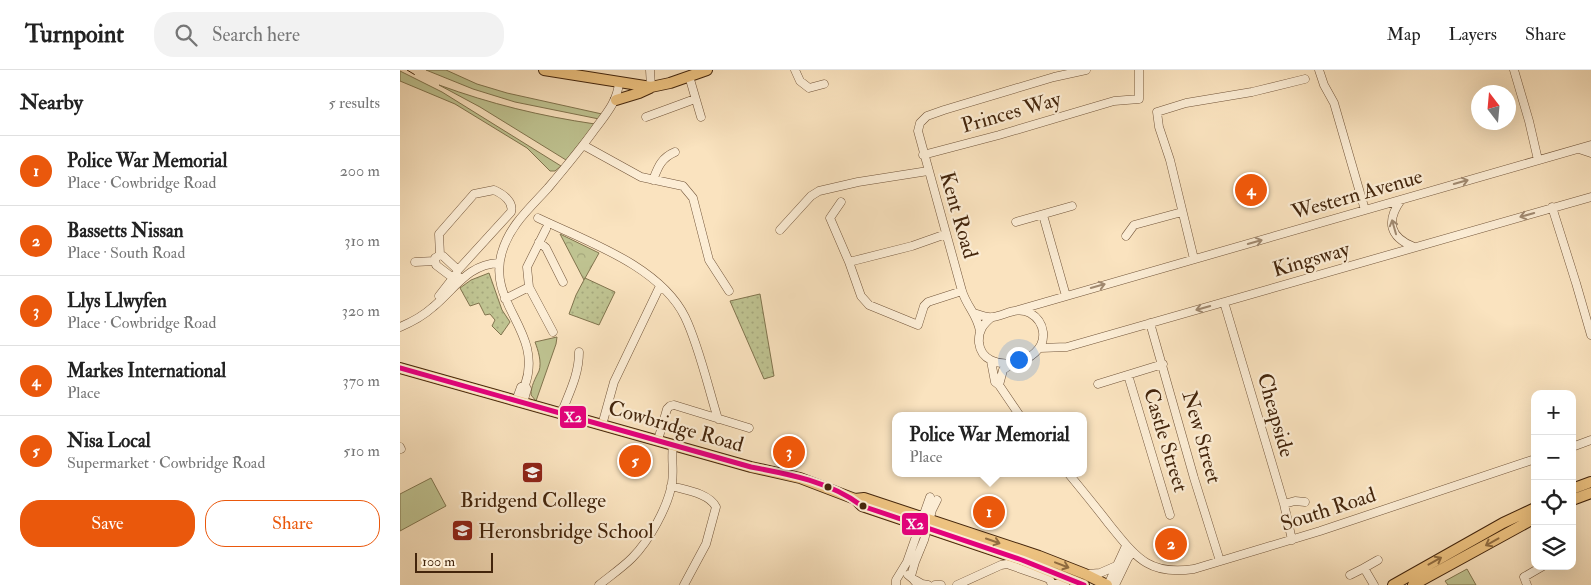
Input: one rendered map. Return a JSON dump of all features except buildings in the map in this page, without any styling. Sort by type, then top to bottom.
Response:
[{"type":"main road","points":[[548,70],[651,87],[660,86],[708,70]]},
{"type":"main road","points":[[616,100],[651,87]]},
{"type":"main road","name":"Cowbridge Road","points":[[400,368],[751,467],[800,478],[855,499],[862,506],[925,523],[1084,585]]},
{"type":"main road","points":[[1576,488],[1591,482]]},
{"type":"main road","points":[[1576,499],[1591,493]]},
{"type":"main road","points":[[1393,585],[1503,523],[1531,510]]},
{"type":"main road","points":[[1413,585],[1531,520]]},
{"type":"main road","name":"Cowbridge Road","points":[[925,523],[942,523],[1039,556],[1107,585]]},
{"type":"street","points":[[650,70],[651,87]]},
{"type":"street","points":[[794,70],[800,81],[809,88],[824,84]]},
{"type":"street","name":"Kent Road","points":[[980,331],[974,313],[968,307],[962,291],[923,155],[918,131],[920,123],[927,116],[944,110],[1054,77],[1086,70]]},
{"type":"street","name":"Princes Way","points":[[923,155],[1114,101],[1139,99],[1139,70]]},
{"type":"street","points":[[1319,70],[1324,85],[1334,103],[1365,210]]},
{"type":"street","points":[[1514,70],[1538,160]]},
{"type":"street","points":[[690,76],[701,117]]},
{"type":"street","points":[[1157,112],[1186,103],[1252,92],[1305,79]]},
{"type":"street","points":[[520,402],[521,387],[525,385],[528,376],[529,351],[522,331],[504,299],[499,263],[501,253],[511,229],[572,160],[606,115],[616,100],[619,83]]},
{"type":"street","points":[[646,117],[695,99]]},
{"type":"street","points":[[1153,103],[1170,160],[1194,259]]},
{"type":"street","points":[[583,145],[641,177],[683,186],[693,198],[709,260],[729,291]]},
{"type":"street","name":"Western Avenue","points":[[1018,310],[1591,145]]},
{"type":"street","points":[[1579,149],[1591,153]]},
{"type":"street","points":[[653,180],[661,161],[675,152]]},
{"type":"street","points":[[780,230],[811,196],[819,191],[858,182],[928,171]]},
{"type":"street","points":[[400,328],[422,316],[435,306],[457,275],[511,212],[511,204],[494,190],[474,194],[441,232],[436,265],[457,275],[481,266],[499,263]]},
{"type":"street","name":"Kingsway","points":[[1040,348],[1067,347],[1590,196]]},
{"type":"street","points":[[1401,200],[1392,215],[1392,229],[1398,238],[1414,247]]},
{"type":"street","points":[[841,202],[830,218],[861,296],[869,305],[918,325],[924,306],[928,302],[962,291]]},
{"type":"street","points":[[1016,222],[1072,206]]},
{"type":"street","points":[[1552,208],[1591,335]]},
{"type":"street","points":[[1126,236],[1134,225],[1182,212]]},
{"type":"street","points":[[1043,215],[1066,296]]},
{"type":"street","points":[[538,218],[619,257],[644,272],[675,301],[685,317],[693,337],[718,419]]},
{"type":"street","points":[[546,229],[527,267],[529,287],[551,328],[557,321]]},
{"type":"street","points":[[849,262],[912,246],[946,234]]},
{"type":"street","points":[[539,242],[546,248],[554,273],[563,282]]},
{"type":"street","points":[[415,262],[437,258]]},
{"type":"street","points":[[602,425],[614,382],[660,286]]},
{"type":"street","points":[[504,299],[529,287]]},
{"type":"street","name":"Cheapside","points":[[1224,302],[1284,504],[1292,540]]},
{"type":"street","points":[[974,313],[992,317],[1024,310],[1034,316],[1042,326],[1043,336],[1040,348],[1032,356],[1004,364],[991,361]]},
{"type":"street","points":[[992,317],[980,331],[980,349],[991,361],[995,382],[1017,412]]},
{"type":"street","name":"New Street","points":[[1150,323],[1194,478],[1220,561]]},
{"type":"street","points":[[561,414],[575,382],[579,365],[579,352]]},
{"type":"street","points":[[999,385],[1003,370],[1012,362]]},
{"type":"street","points":[[1098,384],[1163,364]]},
{"type":"street","name":"Castle Street","points":[[1128,374],[1170,515]]},
{"type":"street","points":[[658,440],[667,409],[670,406],[749,428]]},
{"type":"street","points":[[1576,446],[1591,440]]},
{"type":"street","points":[[599,585],[633,557],[663,512],[673,478],[671,457],[673,445]]},
{"type":"street","name":"South Road","points":[[1071,477],[1132,553],[1154,567],[1179,571],[1292,540],[1531,460]]},
{"type":"street","points":[[671,486],[706,497],[715,504],[716,508],[706,544],[684,585]]},
{"type":"street","points":[[896,585],[896,580],[907,562],[932,510],[934,501],[938,518],[942,523]]},
{"type":"street","points":[[1284,504],[1295,501],[1305,502]]},
{"type":"street","points":[[914,580],[925,523]]},
{"type":"street","points":[[1107,585],[1126,546]]},
{"type":"street","points":[[1115,585],[1132,553]]},
{"type":"street","points":[[1350,575],[1378,560]]},
{"type":"street","points":[[958,585],[1007,564],[1047,578],[1050,580],[1051,585],[1059,583],[1065,585]]},
{"type":"street","points":[[1085,574],[1100,573],[1117,565]]},
{"type":"street","points":[[1364,568],[1374,585]]},
{"type":"street","points":[[1527,585],[1524,577],[1536,570]]},
{"type":"street","points":[[899,576],[904,575],[928,585]]},
{"type":"street","points":[[935,585],[941,585]]},
{"type":"green space","points":[[426,70],[446,70],[477,84],[507,93],[602,114],[599,119],[515,102],[473,89]]},
{"type":"green space","points":[[400,71],[442,92],[561,166],[555,171],[550,171],[527,148],[455,104],[400,81]]},
{"type":"green space","points":[[439,85],[516,109],[595,124],[566,160],[480,107]]},
{"type":"green space","points":[[560,234],[599,253],[584,280]]},
{"type":"green space","points":[[489,273],[502,310],[510,322],[501,335],[492,326],[495,320],[490,314],[485,315],[479,303],[470,306],[460,288],[471,280]]},
{"type":"green space","points":[[585,278],[615,292],[599,325],[569,314]]},
{"type":"green space","points":[[760,294],[774,376],[764,379],[730,301]]},
{"type":"green space","points":[[557,337],[536,401],[531,395],[532,386],[540,367],[535,342]]},
{"type":"green space","points":[[431,478],[446,506],[400,531],[400,494]]},
{"type":"green space","points":[[1467,569],[1476,585],[1448,585],[1445,581]]},
{"type":"railway","points":[[407,70],[417,76]]},
{"type":"transit line","name":"X2","points":[[400,368],[751,467],[809,480],[837,491],[862,506],[1022,560],[1084,585]]},
{"type":"place","name":"Markes International","points":[[1251,190]]},
{"type":"place","name":"Llys Llwyfen","points":[[789,452]]},
{"type":"place","name":"Nisa Local","points":[[635,461]]},
{"type":"place","name":"Bridgend College","points":[[533,473]]},
{"type":"place","name":"Police War Memorial","points":[[989,512]]},
{"type":"place","name":"Heronsbridge School","points":[[462,531]]},
{"type":"place","name":"Bassetts Nissan","points":[[1171,544]]}]
